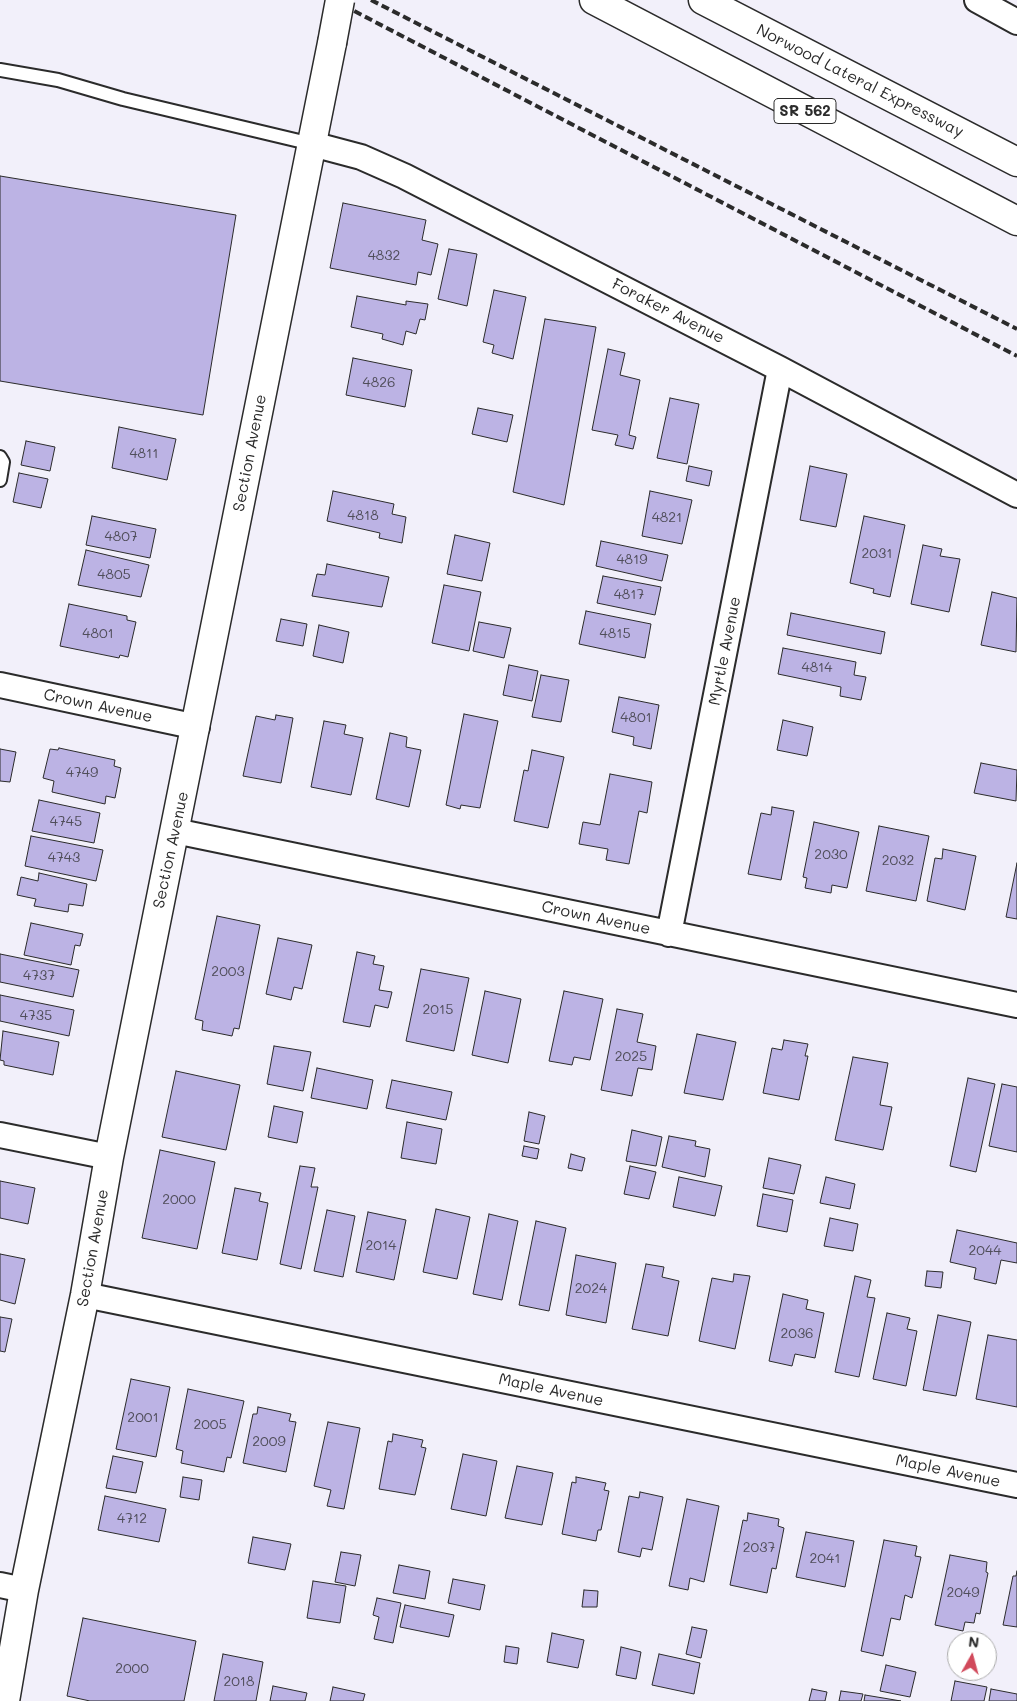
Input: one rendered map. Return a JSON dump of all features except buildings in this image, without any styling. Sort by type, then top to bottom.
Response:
[{"type":"main road","name":"Section Avenue","points":[[5,1701],[12,1588],[85,1294],[109,1157],[197,727],[340,0]]},
{"type":"main road","name":"SR 562","points":[[594,0],[1017,221]]},
{"type":"main road","name":"Norwood Lateral Expressway","points":[[703,0],[1017,162]]},
{"type":"street","points":[[977,0],[1017,22]]},
{"type":"street","name":"Foraker Avenue","points":[[312,144],[361,157],[404,176],[780,369],[1017,495]]},
{"type":"street","name":"Myrtle Avenue","points":[[669,934],[780,369]]},
{"type":"street","name":"Crown Avenue","points":[[0,685],[197,727]]},
{"type":"street","name":"Crown Avenue","points":[[175,831],[1017,1005]]},
{"type":"street","points":[[0,1134],[109,1157]]},
{"type":"street","name":"Maple Avenue","points":[[85,1294],[1017,1485]]},
{"type":"lane","points":[[0,70],[58,80],[123,98],[312,144]]},
{"type":"lane","points":[[0,457],[3,462],[0,480]]},
{"type":"railway","points":[[333,0],[1017,356]]},
{"type":"railway","points":[[371,0],[1017,329]]}]
